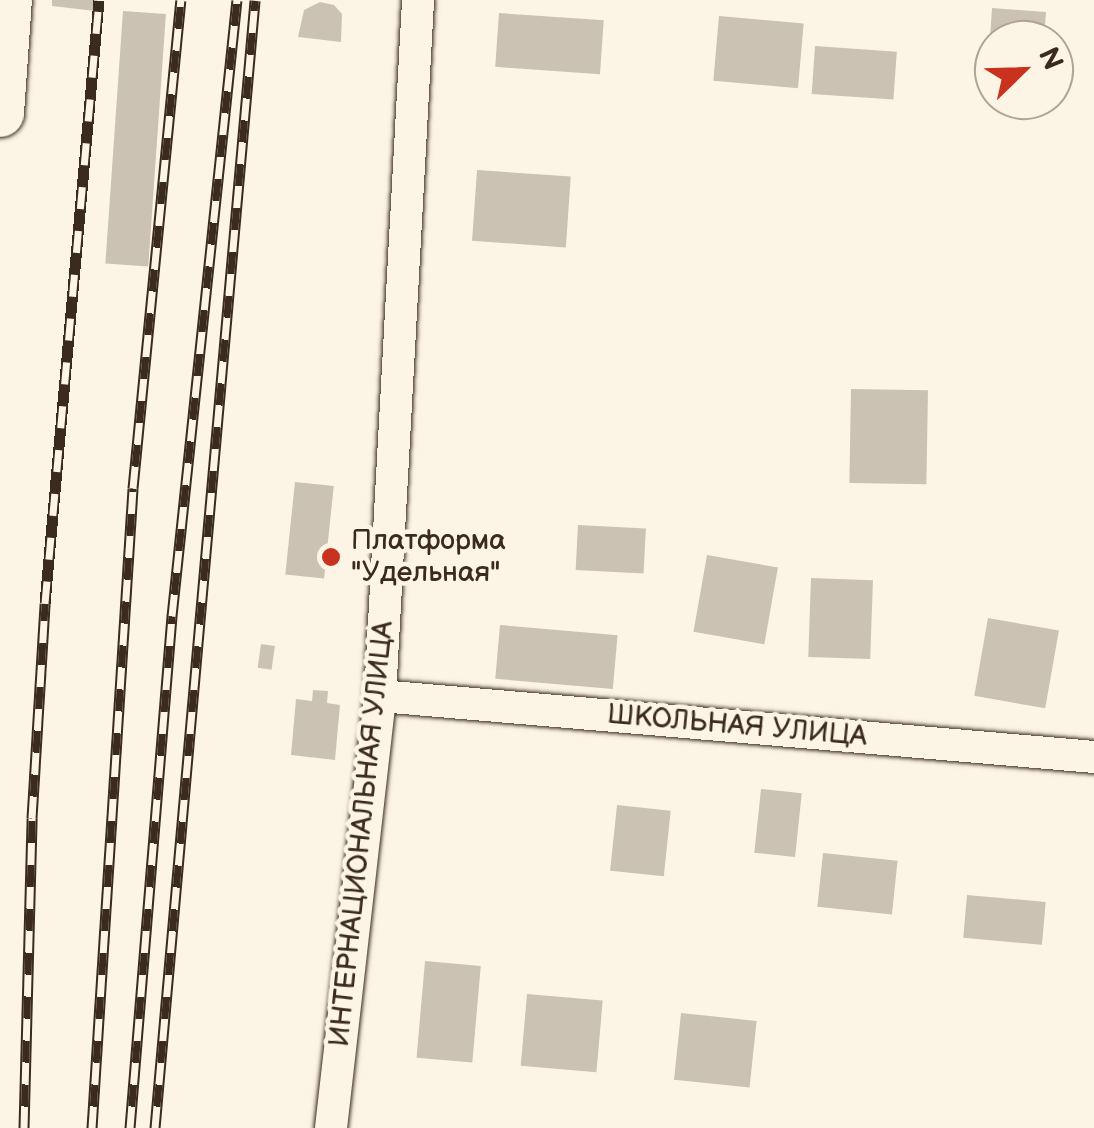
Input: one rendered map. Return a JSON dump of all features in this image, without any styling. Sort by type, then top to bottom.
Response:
[{"type":"main road","points":[[0,113],[8,0]]},
{"type":"street","name":"ИНТЕРНАЦИОНАЛЬНАЯ УЛИЦА","points":[[331,1128],[380,696],[418,0]]},
{"type":"street","name":"ШКОЛЬНАЯ УЛИЦА","points":[[380,696],[1094,757]]},
{"type":"building","points":[[52,0],[97,0],[95,11],[52,6]]},
{"type":"building","points":[[320,2],[334,5],[342,14],[341,42],[298,37],[304,10]]},
{"type":"building","points":[[992,8],[1046,12],[1045,20],[991,20]]},
{"type":"building","points":[[123,11],[166,14],[148,266],[105,263]]},
{"type":"building","points":[[499,13],[604,20],[600,74],[495,67]]},
{"type":"building","points":[[719,16],[804,23],[798,88],[713,81]]},
{"type":"building","points":[[815,46],[897,52],[893,100],[812,94]]},
{"type":"building","points":[[477,170],[571,177],[566,247],[472,241]]},
{"type":"building","points":[[851,389],[928,390],[926,484],[849,483]]},
{"type":"building","points":[[295,482],[334,486],[324,579],[285,574]]},
{"type":"building","points":[[578,525],[646,529],[644,573],[576,570]]},
{"type":"building","points":[[707,555],[778,568],[764,644],[693,632]]},
{"type":"building","points":[[811,578],[873,580],[870,659],[808,657]]},
{"type":"building","points":[[988,618],[1059,631],[1045,708],[974,696]]},
{"type":"building","points":[[500,625],[618,635],[613,689],[495,679]]},
{"type":"building","points":[[261,644],[275,646],[272,670],[258,668]]},
{"type":"building","points":[[313,690],[328,691],[327,703],[340,705],[335,760],[291,755],[296,699],[312,701]]},
{"type":"building","points":[[761,789],[802,793],[795,857],[754,853]]},
{"type":"building","points":[[617,805],[671,811],[664,876],[610,871]]},
{"type":"building","points":[[823,853],[898,861],[892,915],[817,907]]},
{"type":"building","points":[[967,895],[1046,902],[1042,945],[963,938]]},
{"type":"building","points":[[425,961],[481,966],[472,1063],[417,1058]]},
{"type":"building","points":[[527,994],[603,1001],[596,1072],[521,1066]]},
{"type":"building","points":[[681,1013],[757,1021],[750,1088],[674,1080]]},
{"type":"railway","points":[[24,1128],[32,818],[45,603],[99,0]]},
{"type":"railway","points":[[92,1128],[133,488],[181,0]]},
{"type":"railway","points":[[130,1128],[172,616],[237,0]]},
{"type":"railway","points":[[155,1128],[255,0]]},
{"type":"place","name":"Платформа \"Удельная\"","points":[[331,557]]}]
